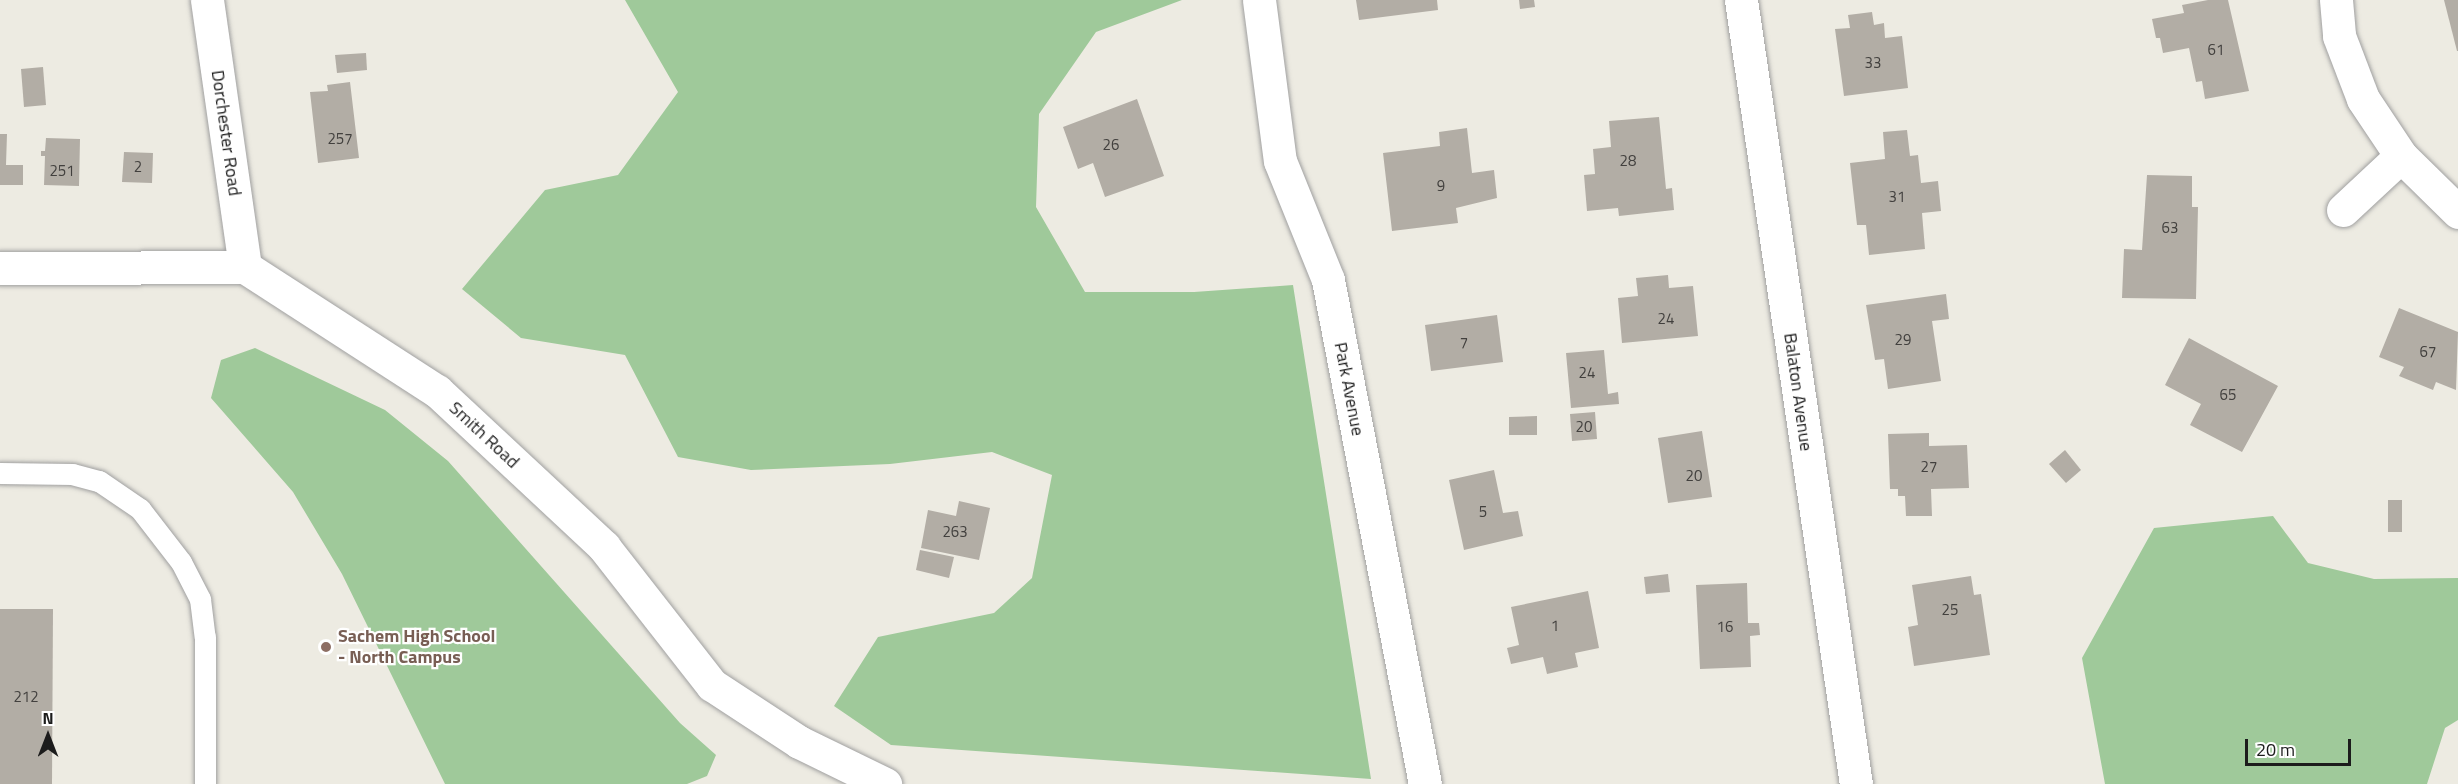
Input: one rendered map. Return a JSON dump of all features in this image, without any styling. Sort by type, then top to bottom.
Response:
[{"type":"street","name":"Dorchester Road","points":[[207,0],[245,267]]},
{"type":"street","name":"Park Avenue","points":[[1259,0],[1280,160],[1328,280],[1425,784]]},
{"type":"street","name":"Balaton Avenue","points":[[1741,0],[1856,784]]},
{"type":"street","points":[[2336,0],[2339,36],[2363,99],[2401,156],[2458,212]]},
{"type":"street","points":[[2343,210],[2401,156]]},
{"type":"street","points":[[0,268],[245,267]]},
{"type":"street","name":"Smith Road","points":[[245,267],[437,391],[604,547],[712,685],[799,742],[885,784]]},
{"type":"lane","points":[[0,473],[72,474],[99,481],[140,509],[180,562],[200,599],[205,638],[205,784]]},
{"type":"green space","points":[[625,0],[1182,0],[1096,32],[1039,114],[1036,207],[1085,292],[1194,292],[1293,285],[1371,779],[891,745],[834,706],[878,637],[994,613],[1032,578],[1052,475],[992,452],[890,464],[751,470],[678,457],[625,355],[521,338],[462,289],[545,190],[618,175],[678,92]]},
{"type":"green space","points":[[255,348],[385,410],[448,461],[680,723],[716,755],[707,776],[687,784],[445,784],[342,574],[293,492],[211,398],[221,360]]},
{"type":"green space","points":[[2273,516],[2308,563],[2374,579],[2458,578],[2458,720],[2445,728],[2427,784],[2105,784],[2082,658],[2154,528]]},
{"type":"building","points":[[1356,0],[1437,0],[1438,10],[1359,20]]},
{"type":"building","points":[[1519,0],[1534,0],[1535,7],[1520,9]]},
{"type":"building","points":[[2208,0],[2228,0],[2249,91],[2205,99],[2202,81],[2196,82],[2189,48],[2163,53],[2160,38],[2156,38],[2152,19],[2184,13],[2182,5]]},
{"type":"building","points":[[2444,0],[2458,0],[2458,51],[2457,51]]},
{"type":"building","points":[[1872,12],[1874,25],[1884,23],[1885,38],[1902,36],[1908,88],[1844,96],[1835,29],[1850,28],[1848,15]]},
{"type":"building","points":[[366,53],[367,70],[337,73],[335,55]]},
{"type":"building","points":[[43,67],[46,105],[24,107],[21,69]]},
{"type":"building","points":[[350,82],[359,158],[318,163],[310,92],[328,91],[327,85]]},
{"type":"building","points":[[1137,99],[1164,176],[1105,197],[1093,163],[1078,169],[1063,127]]},
{"type":"building","points":[[1659,117],[1666,189],[1672,188],[1674,210],[1619,216],[1618,208],[1587,211],[1584,175],[1595,174],[1593,149],[1611,147],[1609,121]]},
{"type":"building","points":[[1467,128],[1472,173],[1494,170],[1497,198],[1456,208],[1458,223],[1392,231],[1383,153],[1440,146],[1439,132]]},
{"type":"building","points":[[1907,130],[1910,156],[1918,155],[1921,183],[1938,181],[1941,211],[1922,213],[1925,249],[1869,255],[1866,225],[1857,225],[1850,163],[1885,159],[1883,132]]},
{"type":"building","points":[[0,134],[7,134],[6,165],[23,165],[23,185],[0,185]]},
{"type":"building","points":[[46,138],[80,139],[79,186],[44,185],[45,156],[41,156],[41,151],[45,151]]},
{"type":"building","points":[[124,152],[153,153],[152,183],[122,182]]},
{"type":"building","points":[[2147,175],[2192,176],[2192,207],[2198,207],[2196,299],[2122,298],[2124,249],[2142,250]]},
{"type":"building","points":[[1668,275],[1669,288],[1693,286],[1698,336],[1622,343],[1618,298],[1638,296],[1636,278]]},
{"type":"building","points":[[1946,294],[1949,319],[1932,321],[1941,381],[1888,389],[1884,359],[1875,360],[1866,305]]},
{"type":"building","points":[[2399,308],[2458,332],[2456,390],[2436,382],[2433,390],[2399,376],[2404,367],[2379,357]]},
{"type":"building","points":[[1497,315],[1503,362],[1431,371],[1425,325]]},
{"type":"building","points":[[2189,338],[2278,386],[2242,452],[2190,425],[2201,404],[2165,385]]},
{"type":"building","points":[[1604,350],[1608,394],[1618,392],[1619,404],[1571,408],[1566,353]]},
{"type":"building","points":[[1595,412],[1597,439],[1572,441],[1570,414]]},
{"type":"building","points":[[1537,416],[1537,435],[1509,435],[1509,417]]},
{"type":"building","points":[[1702,431],[1712,497],[1668,503],[1658,438]]},
{"type":"building","points":[[1929,433],[1929,446],[1967,445],[1969,488],[1931,489],[1932,516],[1906,516],[1905,496],[1898,496],[1898,489],[1890,489],[1888,434]]},
{"type":"building","points":[[2065,450],[2081,470],[2066,483],[2049,464]]},
{"type":"building","points":[[1494,470],[1503,513],[1518,511],[1523,536],[1464,550],[1449,480]]},
{"type":"building","points":[[2388,500],[2402,500],[2402,532],[2388,532]]},
{"type":"building","points":[[959,501],[990,508],[979,560],[921,548],[928,510],[956,516]]},
{"type":"building","points":[[920,550],[954,557],[949,578],[916,570]]},
{"type":"building","points":[[1668,574],[1670,592],[1646,594],[1644,577]]},
{"type":"building","points":[[1971,576],[1974,595],[1981,594],[1990,655],[1914,666],[1908,627],[1918,625],[1912,585]]},
{"type":"building","points":[[1747,583],[1748,623],[1759,623],[1760,635],[1750,636],[1751,667],[1700,669],[1696,585]]},
{"type":"building","points":[[1588,591],[1599,648],[1575,653],[1578,667],[1547,674],[1543,657],[1511,664],[1507,648],[1519,645],[1511,607]]},
{"type":"building","points":[[0,609],[53,609],[52,784],[0,784]]},
{"type":"place","name":"Sachem High School - North Campus","points":[[326,647]]}]
